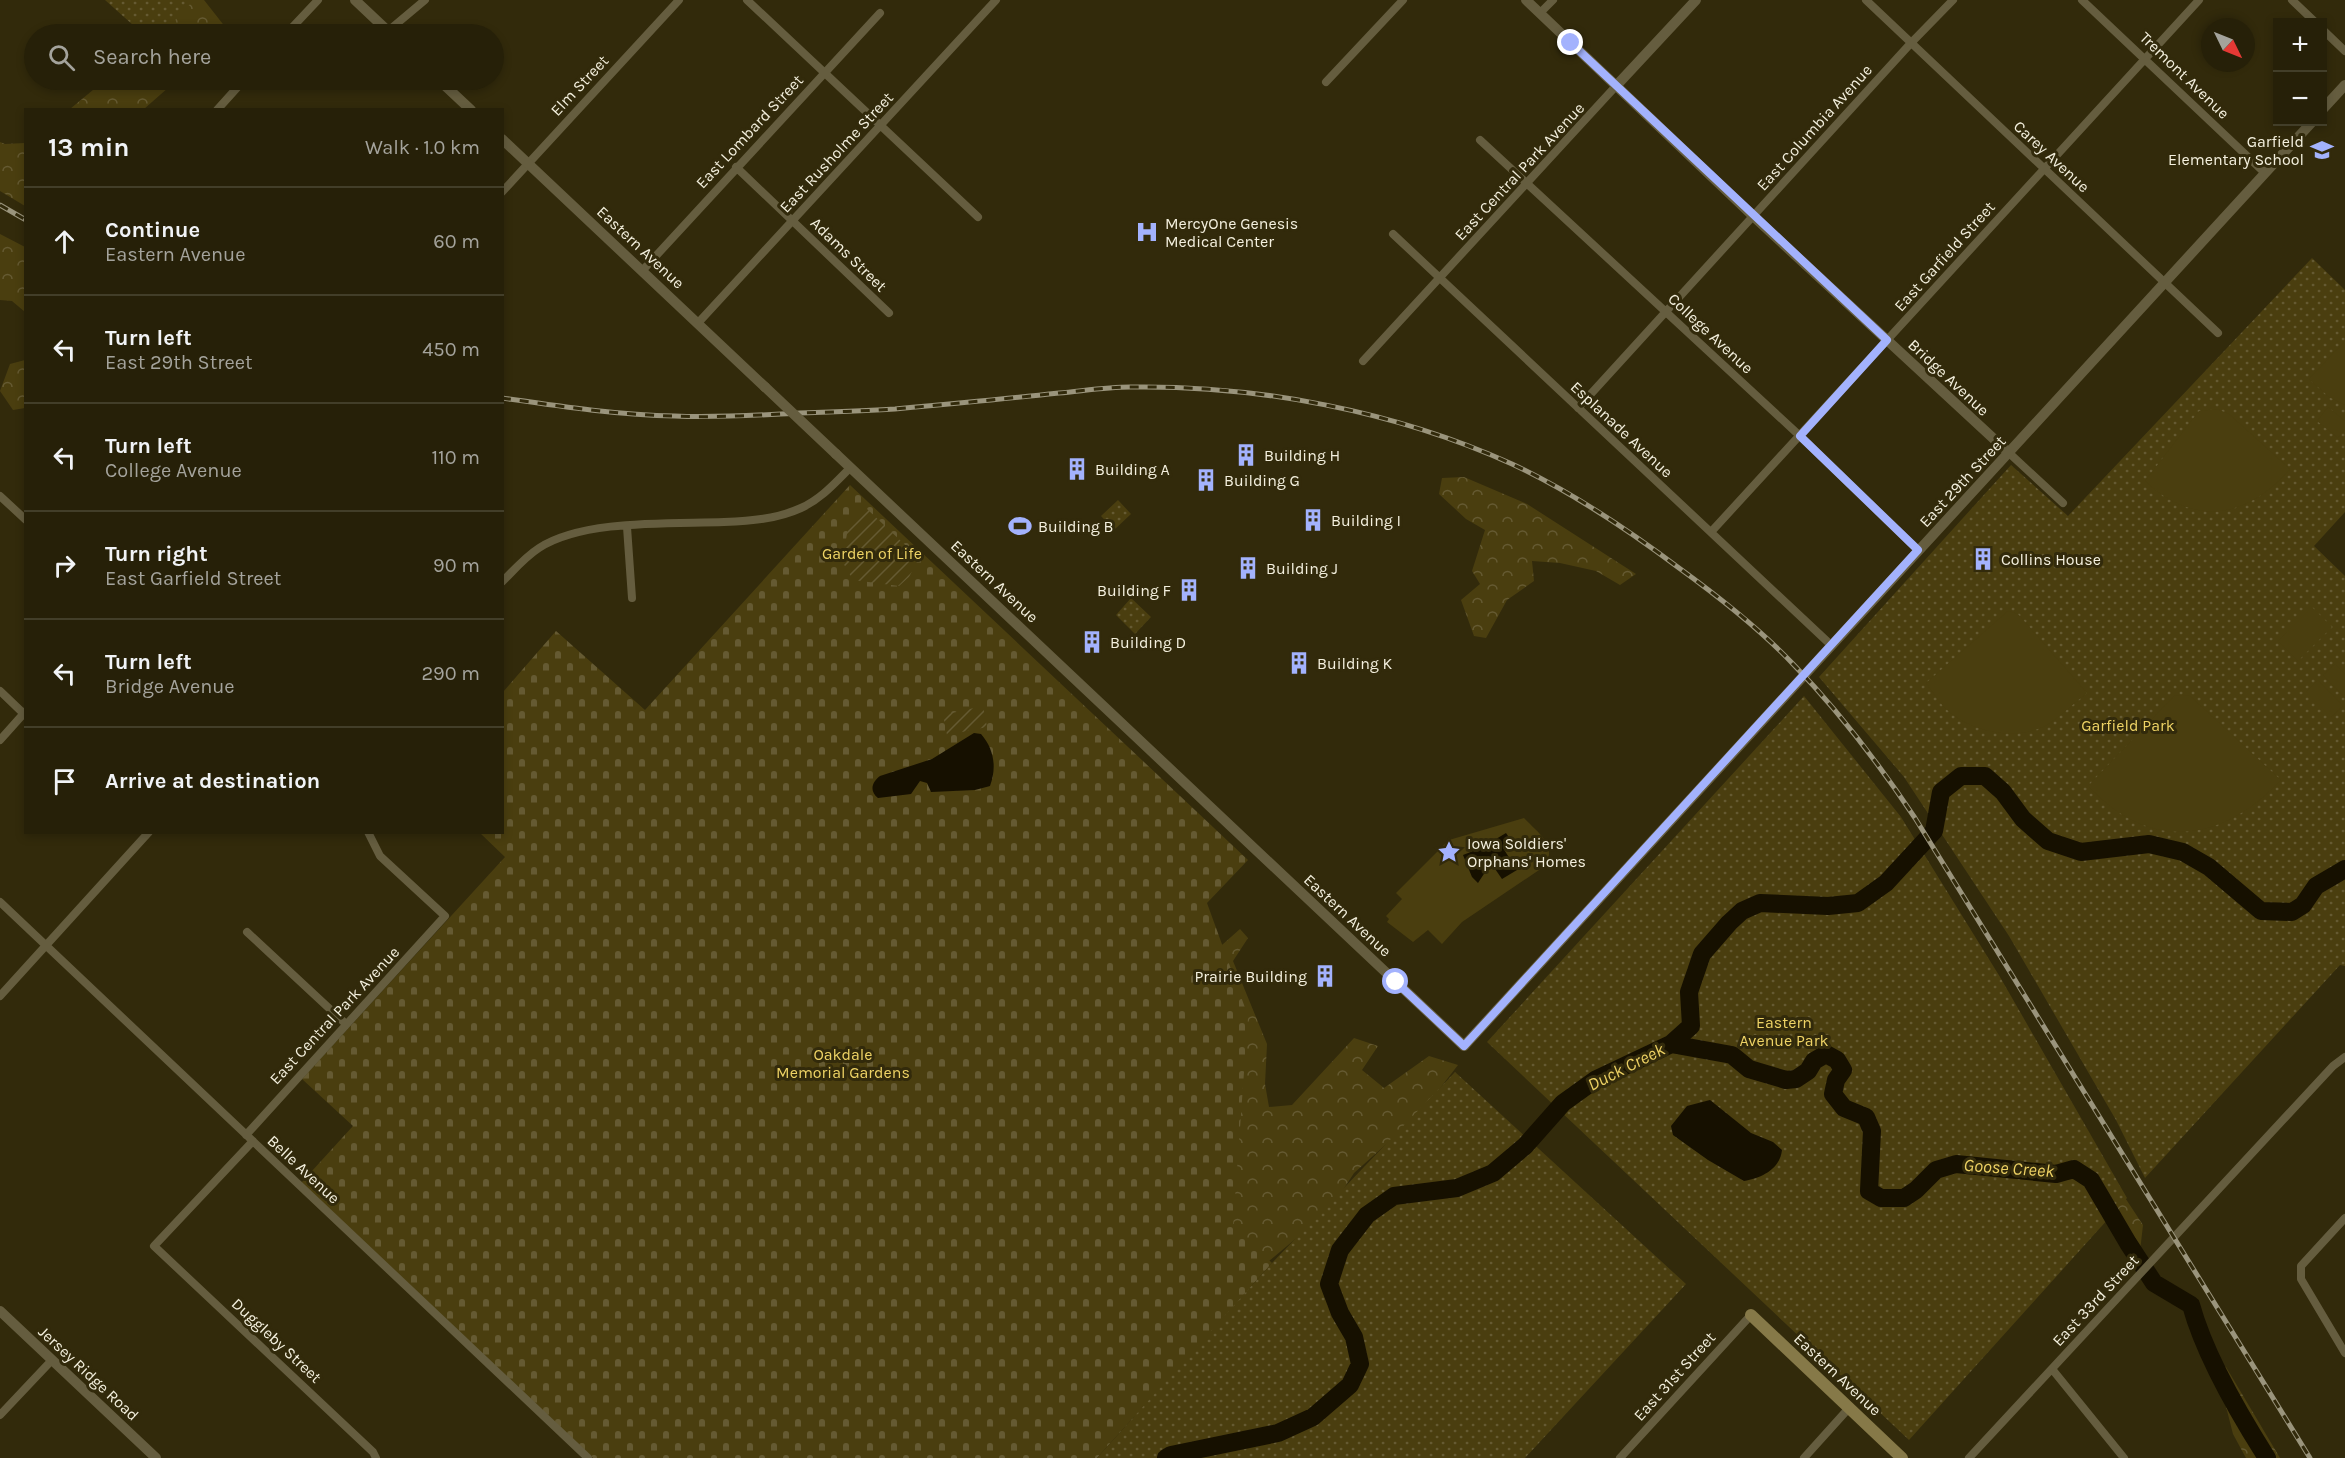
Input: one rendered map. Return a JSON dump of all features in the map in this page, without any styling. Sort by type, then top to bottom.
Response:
[{"type":"main road","name":"Eastern Avenue","points":[[1750,1315],[1902,1458]]},
{"type":"street","points":[[295,24],[318,0]]},
{"type":"street","points":[[355,0],[380,24]]},
{"type":"street","points":[[400,24],[425,0]]},
{"type":"street","name":"Elm Street","points":[[504,190],[679,0]]},
{"type":"street","points":[[747,0],[978,217]]},
{"type":"street","name":"East Rusholme Street","points":[[698,323],[996,0]]},
{"type":"street","points":[[1326,82],[1403,0]]},
{"type":"street","name":"Bridge Avenue","points":[[1526,0],[2063,503]]},
{"type":"street","points":[[1540,13],[1553,0]]},
{"type":"street","name":"East Central Park Avenue","points":[[1363,361],[1696,0]]},
{"type":"street","name":"Carey Avenue","points":[[1866,0],[2218,333]]},
{"type":"street","name":"East Columbia Avenue","points":[[1578,408],[1911,43],[1953,0]]},
{"type":"street","name":"Tremont Avenue","points":[[2082,0],[2145,57],[2265,173]]},
{"type":"street","name":"East Garfield Street","points":[[1711,532],[2199,0]]},
{"type":"street","points":[[2292,0],[2311,18]]},
{"type":"street","name":"East Lombard Street","points":[[642,271],[880,13]]},
{"type":"street","points":[[2327,34],[2345,51]]},
{"type":"street","points":[[2327,105],[2345,85]]},
{"type":"street","points":[[219,108],[235,90]]},
{"type":"street","points":[[450,90],[469,108]]},
{"type":"street","name":"East 29th Street","points":[[1464,1046],[2308,126]]},
{"type":"street","name":"College Avenue","points":[[1480,140],[1800,436],[1918,550]]},
{"type":"street","name":"Eastern Avenue","points":[[504,141],[1464,1046]]},
{"type":"street","name":"Adams Street","points":[[736,168],[889,313]]},
{"type":"street","name":"Esplanade Avenue","points":[[1393,234],[1831,645]]},
{"type":"street","points":[[504,580],[523,560],[541,547],[585,529],[749,521],[778,516],[801,508],[826,492],[850,468]]},
{"type":"street","points":[[0,496],[24,518]]},
{"type":"street","points":[[627,526],[632,598]]},
{"type":"street","points":[[0,692],[24,712],[0,740]]},
{"type":"street","points":[[0,996],[147,834]]},
{"type":"street","name":"East Central Park Avenue","points":[[246,1134],[445,916],[380,856],[369,834]]},
{"type":"street","name":"Belle Avenue","points":[[0,902],[588,1458]]},
{"type":"street","points":[[247,932],[346,1024]]},
{"type":"street","name":"East 33rd Street","points":[[1969,1458],[2194,1213],[2244,1163],[2333,1066],[2345,1057]]},
{"type":"street","name":"Duggleby Street","points":[[253,1141],[154,1246],[373,1452],[376,1458]]},
{"type":"street","points":[[2345,1218],[2301,1266],[2301,1279],[2345,1353]]},
{"type":"street","name":"Jersey Ridge Road","points":[[0,1311],[156,1458]]},
{"type":"street","name":"East 31st Street","points":[[1620,1458],[1750,1315]]},
{"type":"street","points":[[0,1415],[52,1360]]},
{"type":"street","points":[[2052,1369],[2124,1458]]},
{"type":"street","points":[[1804,1458],[1849,1408]]},
{"type":"green space","points":[[105,0],[194,0],[171,24],[132,24]]},
{"type":"green space","points":[[189,0],[204,0],[223,24],[165,24]]},
{"type":"green space","points":[[93,90],[166,90],[145,108],[71,108]]},
{"type":"green space","points":[[0,142],[24,143],[24,205],[0,191]]},
{"type":"green space","points":[[0,234],[24,246],[24,311],[12,301],[0,300]]},
{"type":"green space","name":"Garfield Park","points":[[2312,258],[2345,290],[2345,512],[2314,546],[2345,576],[2345,966],[2340,965],[2145,1178],[2116,1120],[2009,936],[1904,777],[1819,677],[2011,465],[2068,516]]},
{"type":"green space","points":[[2345,341],[2345,405],[2329,397],[2309,379]]},
{"type":"green space","points":[[24,360],[24,408],[13,410],[0,391],[10,364]]},
{"type":"green space","points":[[2328,407],[2345,421],[2345,429],[2338,438],[2317,421]]},
{"type":"green space","points":[[2217,409],[2229,414],[2290,469],[2273,486],[2238,507],[2220,511],[2201,511],[2182,506],[2145,481],[2199,411]]},
{"type":"green space","points":[[1464,477],[1527,504],[1636,574],[1620,585],[1596,571],[1560,563],[1532,561],[1534,581],[1507,600],[1486,638],[1474,636],[1461,600],[1480,584],[1472,571],[1485,530],[1466,519],[1439,494],[1442,478]]},
{"type":"green space","name":"Oakdale Memorial Gardens","points":[[850,485],[1248,860],[1207,903],[1248,1016],[1233,1226],[1272,1263],[1097,1458],[593,1458],[301,1183],[353,1126],[302,1079],[505,857],[481,834],[504,834],[504,691],[556,631],[645,710]]},
{"type":"green space","points":[[1118,500],[1131,514],[1114,530],[1101,516]]},
{"type":"green space","name":"Garden of Life","points":[[867,509],[919,558],[909,577],[899,586],[853,580],[842,561],[849,523]]},
{"type":"green space","points":[[1131,598],[1151,617],[1135,634],[1116,615]]},
{"type":"green space","points":[[2312,607],[2332,627],[2298,661],[2278,641]]},
{"type":"green space","points":[[2008,611],[2018,614],[2087,693],[2047,725],[2021,733],[1992,732],[1965,722],[1943,706],[1926,683]]},
{"type":"green space","points":[[2335,664],[2345,674],[2345,698],[2323,675]]},
{"type":"green space","points":[[2318,680],[2343,706],[2331,717],[2306,692]]},
{"type":"green space","points":[[2175,695],[2190,696],[2281,780],[2265,796],[2230,820],[2191,831],[2170,831],[2149,827],[2128,818],[2107,804],[2088,786]]},
{"type":"green space","name":"Eastern Avenue Park","points":[[1804,696],[1901,817],[2000,977],[2127,1198],[1909,1440],[1487,1042]]},
{"type":"green space","points":[[983,706],[987,727],[947,735],[943,715]]},
{"type":"green space","points":[[1524,818],[1540,834],[1547,845],[1549,852],[1545,866],[1462,922],[1442,944],[1428,930],[1413,942],[1387,922],[1389,919],[1386,916],[1402,899],[1396,893],[1449,840]]},
{"type":"green space","points":[[1240,929],[1248,938],[1233,961],[1267,1044],[1265,1084],[1269,1107],[1292,1105],[1354,1038],[1378,1046],[1362,1070],[1384,1088],[1429,1056],[1458,1065],[1420,1114],[1354,1173],[1330,1210],[1263,1266],[1226,1327],[1155,1403],[1122,1425],[986,1458],[1205,960]]},
{"type":"green space","points":[[1455,1072],[1686,1284],[1525,1458],[1097,1458],[1272,1263]]},
{"type":"green space","points":[[2112,1178],[2143,1225],[2140,1251],[2101,1186]]},
{"type":"green space","points":[[2215,1363],[2226,1367],[2280,1458],[2246,1458],[2233,1434]]},
{"type":"shaded area","points":[[974,733],[981,734],[993,758],[990,786],[975,790],[931,792],[927,783],[920,781],[911,794],[878,798],[873,792],[873,784],[880,776],[932,759]]},
{"type":"shaded area","points":[[1506,833],[1512,842],[1503,848],[1517,870],[1502,879],[1491,863],[1478,883],[1472,877],[1463,855],[1481,848]]},
{"type":"shaded area","points":[[1710,1100],[1751,1133],[1773,1142],[1782,1150],[1781,1157],[1774,1167],[1757,1178],[1744,1181],[1708,1160],[1673,1135],[1671,1126],[1687,1106]]},
{"type":"waterway","name":"Duck Creek","points":[[1166,1458],[1171,1455],[1278,1433],[1313,1417],[1350,1385],[1360,1364],[1354,1337],[1340,1313],[1329,1284],[1340,1250],[1367,1215],[1394,1196],[1457,1188],[1493,1173],[1525,1146],[1563,1103],[1595,1080],[1671,1044],[1691,1026],[1689,992],[1702,954],[1729,923],[1742,911],[1760,903],[1828,906],[1858,903],[1886,883],[1934,831],[1941,792],[1961,776],[1985,776],[2003,792],[2023,819],[2048,841],[2081,852],[2149,844],[2183,852],[2209,867],[2261,911],[2292,912],[2303,905],[2316,886],[2345,869]]},
{"type":"waterway","name":"Goose Creek","points":[[1671,1044],[1732,1055],[1749,1069],[1786,1080],[1796,1079],[1808,1071],[1814,1061],[1826,1054],[1837,1060],[1843,1070],[1836,1080],[1833,1094],[1844,1108],[1866,1117],[1872,1131],[1869,1191],[1881,1198],[1904,1198],[1916,1190],[1936,1170],[1956,1164],[2056,1174],[2074,1169],[2091,1180],[2154,1283],[2191,1305],[2214,1364],[2234,1404],[2267,1458]]},
{"type":"railway","points":[[0,205],[24,219]]},
{"type":"railway","points":[[504,398],[610,412],[706,417],[895,409],[1121,387],[1227,391],[1325,405],[1421,429],[1512,464],[1577,499],[1659,553],[1753,625],[1810,682],[1873,758],[1915,818],[2310,1458]]},
{"type":"place","name":"Garfield Elementary School","points":[[2322,150]]},
{"type":"place","name":"MercyOne Genesis Medical Center","points":[[1147,232]]},
{"type":"place","name":"Building H","points":[[1246,455]]},
{"type":"place","name":"Building A","points":[[1077,469]]},
{"type":"place","name":"Building G","points":[[1206,480]]},
{"type":"place","name":"Building I","points":[[1313,520]]},
{"type":"place","name":"Building B","points":[[1020,526]]},
{"type":"place","name":"Collins House","points":[[1983,559]]},
{"type":"place","name":"Building J","points":[[1248,568]]},
{"type":"place","name":"Building F","points":[[1189,590]]},
{"type":"place","name":"Building D","points":[[1092,642]]},
{"type":"place","name":"Building K","points":[[1299,663]]},
{"type":"place","name":"Iowa Soldiers' Orphans' Homes","points":[[1449,852]]},
{"type":"place","name":"Prairie Building","points":[[1325,976]]},
{"type":"route","points":[[1396,982],[1464,1046],[1918,550],[1800,436],[1887,340],[1571,43]]}]
